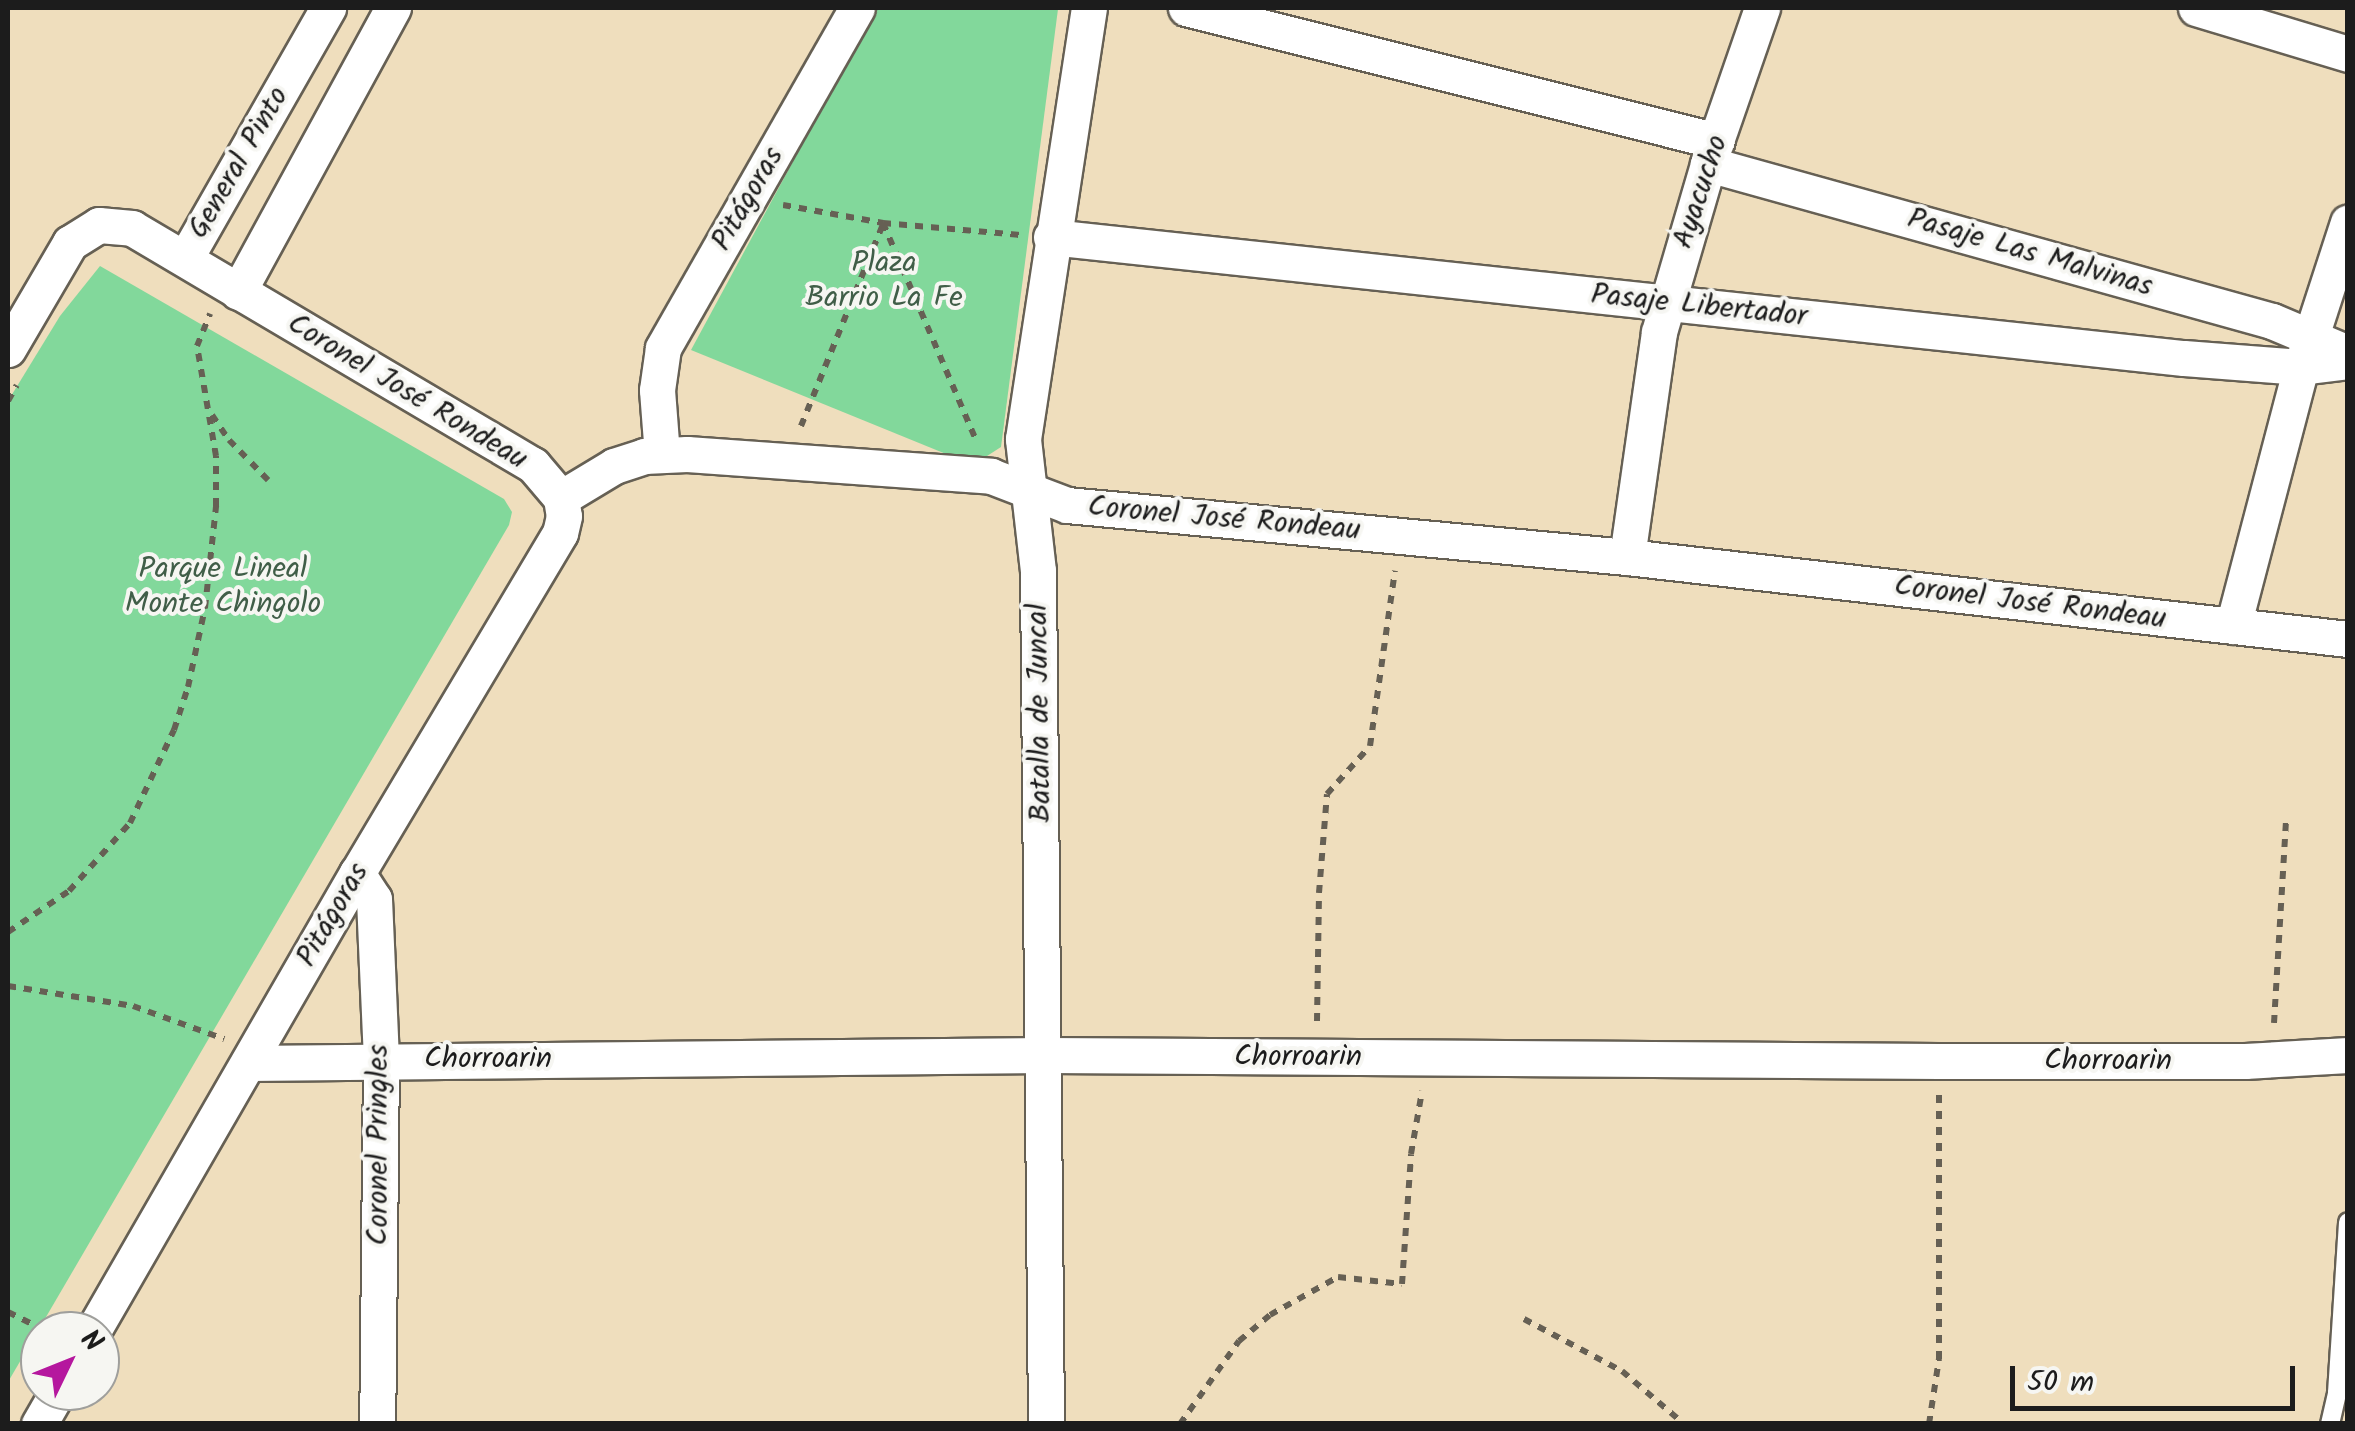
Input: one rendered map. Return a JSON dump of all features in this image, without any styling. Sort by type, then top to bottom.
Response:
[{"type":"street","name":"General Pinto","points":[[17,358],[70,243],[86,230],[114,223],[186,257],[328,8]]},
{"type":"street","name":"General Pinto","points":[[225,305],[393,8]]},
{"type":"street","name":"Pitágoras","points":[[662,455],[657,390],[663,348],[856,8]]},
{"type":"street","name":"Batalla de Juncal","points":[[1046,1424],[1046,1055],[1038,571],[1024,418],[1088,8]]},
{"type":"street","name":"Pasaje Las Malvinas","points":[[1186,8],[1712,152],[2272,321],[2306,351],[2348,353]]},
{"type":"street","name":"Ayacucho","points":[[1627,557],[1666,302],[1762,8]]},
{"type":"street","points":[[2196,8],[2348,54]]},
{"type":"street","points":[[2234,626],[2306,351],[2348,222]]},
{"type":"street","name":"Pasaje Libertador","points":[[1051,237],[1666,302],[2306,351],[2348,361]]},
{"type":"street","name":"Coronel José Rondeau","points":[[186,257],[225,305],[532,465],[561,498],[614,466],[662,455],[991,476],[1067,504],[1627,557],[2348,639]]},
{"type":"street","name":"Pitágoras","points":[[103,1311],[237,1047],[356,872],[560,533],[564,516],[561,498]]},
{"type":"street","name":"Coronel Pringles","points":[[356,872],[374,899],[381,1060],[376,1424]]},
{"type":"street","name":"Chorroarin","points":[[237,1047],[381,1060],[1046,1055],[1939,1061],[2348,1055]]},
{"type":"lane","points":[[2330,1424],[2337,1393],[2348,1222]]},
{"type":"path","points":[[748,199],[884,223],[1051,237]]},
{"type":"path","points":[[786,463],[884,223]]},
{"type":"path","points":[[884,223],[991,476]]},
{"type":"path","points":[[194,306],[225,305]]},
{"type":"path","points":[[8,932],[69,891],[121,834],[174,730],[188,687],[213,556],[216,456],[197,346],[225,305]]},
{"type":"path","points":[[8,401],[17,358]]},
{"type":"path","points":[[209,410],[229,440],[268,480]]},
{"type":"path","points":[[1316,1057],[1319,893],[1327,794],[1370,746],[1400,536]]},
{"type":"path","points":[[2272,1059],[2286,822]]},
{"type":"path","points":[[8,986],[133,1006],[237,1047]]},
{"type":"path","points":[[1180,1424],[1239,1341],[1270,1314],[1338,1276],[1402,1284],[1410,1154],[1428,1058]]},
{"type":"path","points":[[1929,1424],[1939,1359],[1939,1061]]},
{"type":"path","points":[[1524,1319],[1622,1371],[1684,1424]]},
{"type":"green space","name":"Plaza Barrio La Fe","points":[[876,8],[1058,9],[1001,447],[973,465],[691,350]]},
{"type":"green space","name":"Parque Lineal Monte Chingolo","points":[[100,266],[504,499],[512,512],[509,525],[50,1311],[20,1311],[20,1361],[8,1382],[8,401],[60,316]]}]
